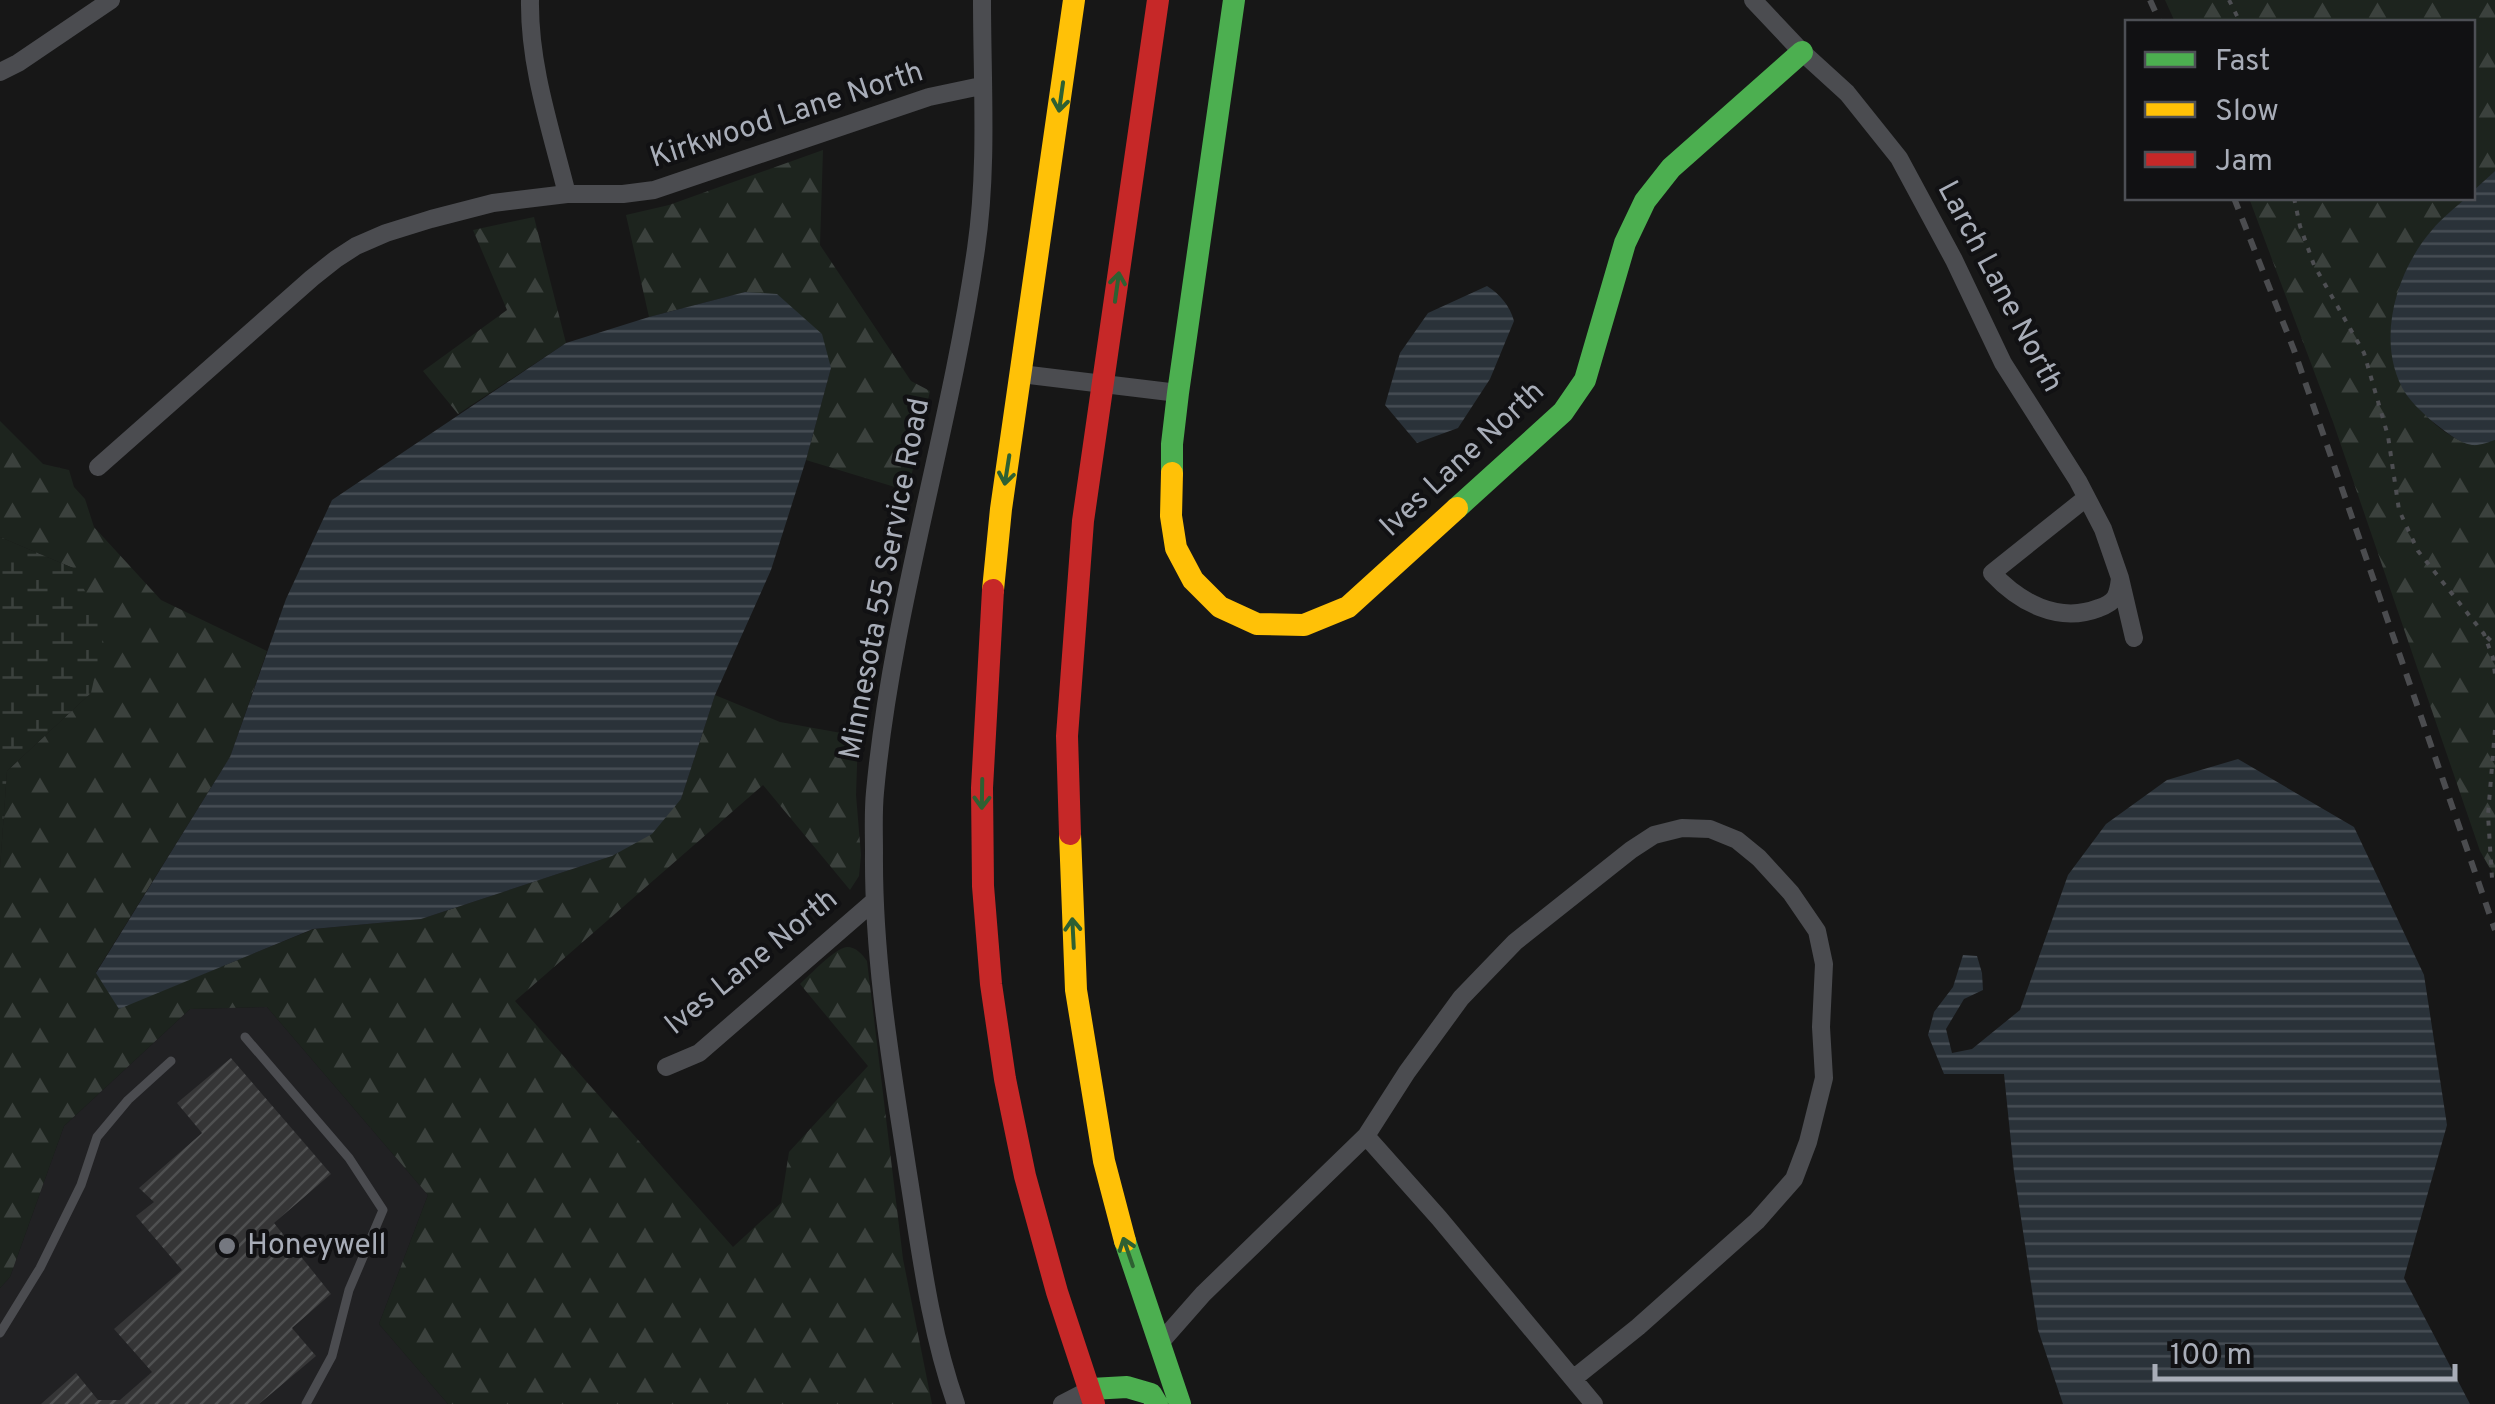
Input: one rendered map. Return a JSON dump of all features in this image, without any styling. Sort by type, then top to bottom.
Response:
[{"type":"main road","points":[[1074,0],[1001,509],[982,788],[983,886],[990,984],[1004,1079],[1058,1292],[1093,1396],[1127,1386],[1151,1394],[1157,1404]]},
{"type":"main road","points":[[1158,0],[1084,521],[1067,736],[1076,990],[1104,1162],[1121,1230],[1180,1404]]},
{"type":"main road","name":"Ives Lane North","points":[[1234,0],[1178,393],[1172,444],[1171,516],[1176,548],[1193,580],[1220,607],[1257,624],[1304,625],[1348,607],[1563,412],[1584,380],[1625,243],[1644,202],[1671,168],[1802,52]]},
{"type":"street","points":[[0,72],[111,0]]},
{"type":"street","points":[[530,0],[536,66],[567,194]]},
{"type":"street","name":"Minnesota 55 Service Road","points":[[956,1404],[943,1367],[926,1285],[883,1015],[874,902],[874,796],[887,688],[964,328],[977,244],[983,161],[982,0]]},
{"type":"street","name":"Larch Lane North","points":[[1753,0],[1847,93],[1899,158],[2003,363],[2078,481],[2103,529],[2134,638]]},
{"type":"street","name":"Kirkwood Lane North","points":[[98,466],[312,278],[356,246],[386,233],[493,203],[567,194],[654,190],[930,97],[982,86]]},
{"type":"street","points":[[1021,374],[1178,393]]},
{"type":"street","points":[[2086,498],[1992,573],[2028,603],[2058,614],[2086,614],[2108,605],[2118,594],[2120,578]]},
{"type":"street","points":[[1160,1344],[1203,1294],[1366,1136],[1461,998],[1515,942],[1654,835],[1682,828],[1710,830],[1736,840],[1760,858],[1817,930],[1824,964],[1824,1078],[1794,1179],[1757,1221],[1573,1380]]},
{"type":"street","name":"Ives Lane North","points":[[666,1067],[699,1052],[874,902]]},
{"type":"street","points":[[1366,1136],[1594,1404]]},
{"type":"street","points":[[1062,1404],[1093,1396]]},
{"type":"lane","points":[[245,1036],[350,1158],[382,1210],[349,1290],[332,1356],[304,1404]]},
{"type":"lane","points":[[0,1333],[40,1268],[81,1185],[97,1137],[128,1100],[171,1061]]},
{"type":"path","points":[[2294,200],[2314,264],[2364,353],[2388,436],[2400,510],[2418,551],[2495,645]]},
{"type":"path","points":[[2484,634],[2495,674]]},
{"type":"path","points":[[2495,730],[2488,815],[2495,886]]},
{"type":"shaded area","points":[[2495,171],[2495,440],[2472,445],[2433,422],[2406,394],[2396,374],[2391,331],[2400,287],[2419,247],[2464,200],[2475,200],[2475,189]]},
{"type":"shaded area","points":[[1487,286],[1504,301],[1514,321],[1490,379],[1458,428],[1417,443],[1385,405],[1400,353],[1428,313]]},
{"type":"shaded area","points":[[745,292],[777,294],[822,334],[831,368],[771,570],[715,695],[681,799],[652,834],[612,856],[421,919],[313,929],[119,1009],[96,973],[230,757],[286,599],[332,500],[566,343]]},
{"type":"shaded area","points":[[2238,759],[2354,827],[2424,975],[2447,1125],[2404,1278],[2470,1404],[2063,1404],[2038,1330],[2004,1074],[1944,1074],[1928,1035],[1934,1012],[1953,987],[1963,955],[1977,956],[1983,990],[1964,999],[1946,1029],[1952,1053],[1972,1049],[2020,1010],[2068,875],[2106,824],[2167,780]]},
{"type":"shaded area","points":[[267,1007],[428,1195],[379,1324],[448,1404],[0,1404],[0,1288],[10,1277],[64,1126],[190,1009]]},
{"type":"green space","points":[[2165,0],[2495,0],[2495,171],[2475,189],[2475,20],[2174,20]]},
{"type":"green space","points":[[823,150],[820,245],[911,381],[930,391],[908,491],[806,460],[831,368],[745,292],[649,317],[626,215],[669,205]]},
{"type":"green space","points":[[2250,200],[2464,200],[2431,231],[2406,394],[2435,424],[2461,441],[2480,444],[2495,440],[2495,877],[2480,851],[2333,422]]},
{"type":"green space","points":[[534,217],[566,343],[458,414],[423,371],[507,310],[473,230]]},
{"type":"green space","points":[[0,421],[43,464],[69,470],[74,487],[85,499],[94,527],[161,600],[267,651],[230,757],[96,972],[119,1008],[314,929],[421,919],[612,856],[681,799],[715,695],[780,722],[858,736],[856,795],[861,855],[859,876],[850,890],[763,785],[515,1001],[733,1247],[781,1203],[789,1152],[868,1066],[800,984],[842,949],[850,947],[861,953],[867,961],[903,1259],[932,1404],[448,1404],[379,1324],[428,1195],[267,1007],[190,1009],[64,1126],[10,1277],[0,1288],[0,868],[7,771],[91,693],[73,568],[0,537]]},
{"type":"green space","points":[[0,537],[73,568],[105,630],[91,693],[7,771],[0,868]]},
{"type":"building","name":"Honeywell","points":[[231,1058],[331,1174],[274,1223],[331,1294],[292,1328],[316,1356],[259,1404],[41,1404],[76,1373],[98,1400],[120,1400],[152,1372],[114,1329],[182,1270],[136,1216],[154,1202],[139,1188],[202,1133],[177,1103]]},
{"type":"railway","points":[[2150,0],[2159,20]]},
{"type":"railway","points":[[2235,200],[2294,350],[2495,930]]},
{"type":"traffic: fast","points":[[1172,473],[1178,393],[1234,0]]},
{"type":"traffic: fast","points":[[1457,508],[1563,412],[1585,380],[1625,243],[1645,201],[1671,168],[1802,52]]},
{"type":"traffic: fast","points":[[1125,1241],[1180,1404]]},
{"type":"traffic: fast","points":[[1091,1389],[1127,1387],[1151,1394],[1157,1404]]},
{"type":"traffic: slow","points":[[993,590],[1001,509],[1074,0]]},
{"type":"traffic: slow","points":[[1172,473],[1171,516],[1176,548],[1193,580],[1220,607],[1257,624],[1304,625],[1348,607],[1457,508]]},
{"type":"traffic: slow","points":[[1070,834],[1076,990],[1104,1161],[1125,1241]]},
{"type":"traffic: jam","points":[[1070,834],[1067,736],[1083,521],[1158,0]]},
{"type":"traffic: jam","points":[[993,590],[982,788],[983,886],[991,984],[1025,1176],[1094,1404]]},
{"type":"place","name":"Honeywell","points":[[227,1246]]}]
